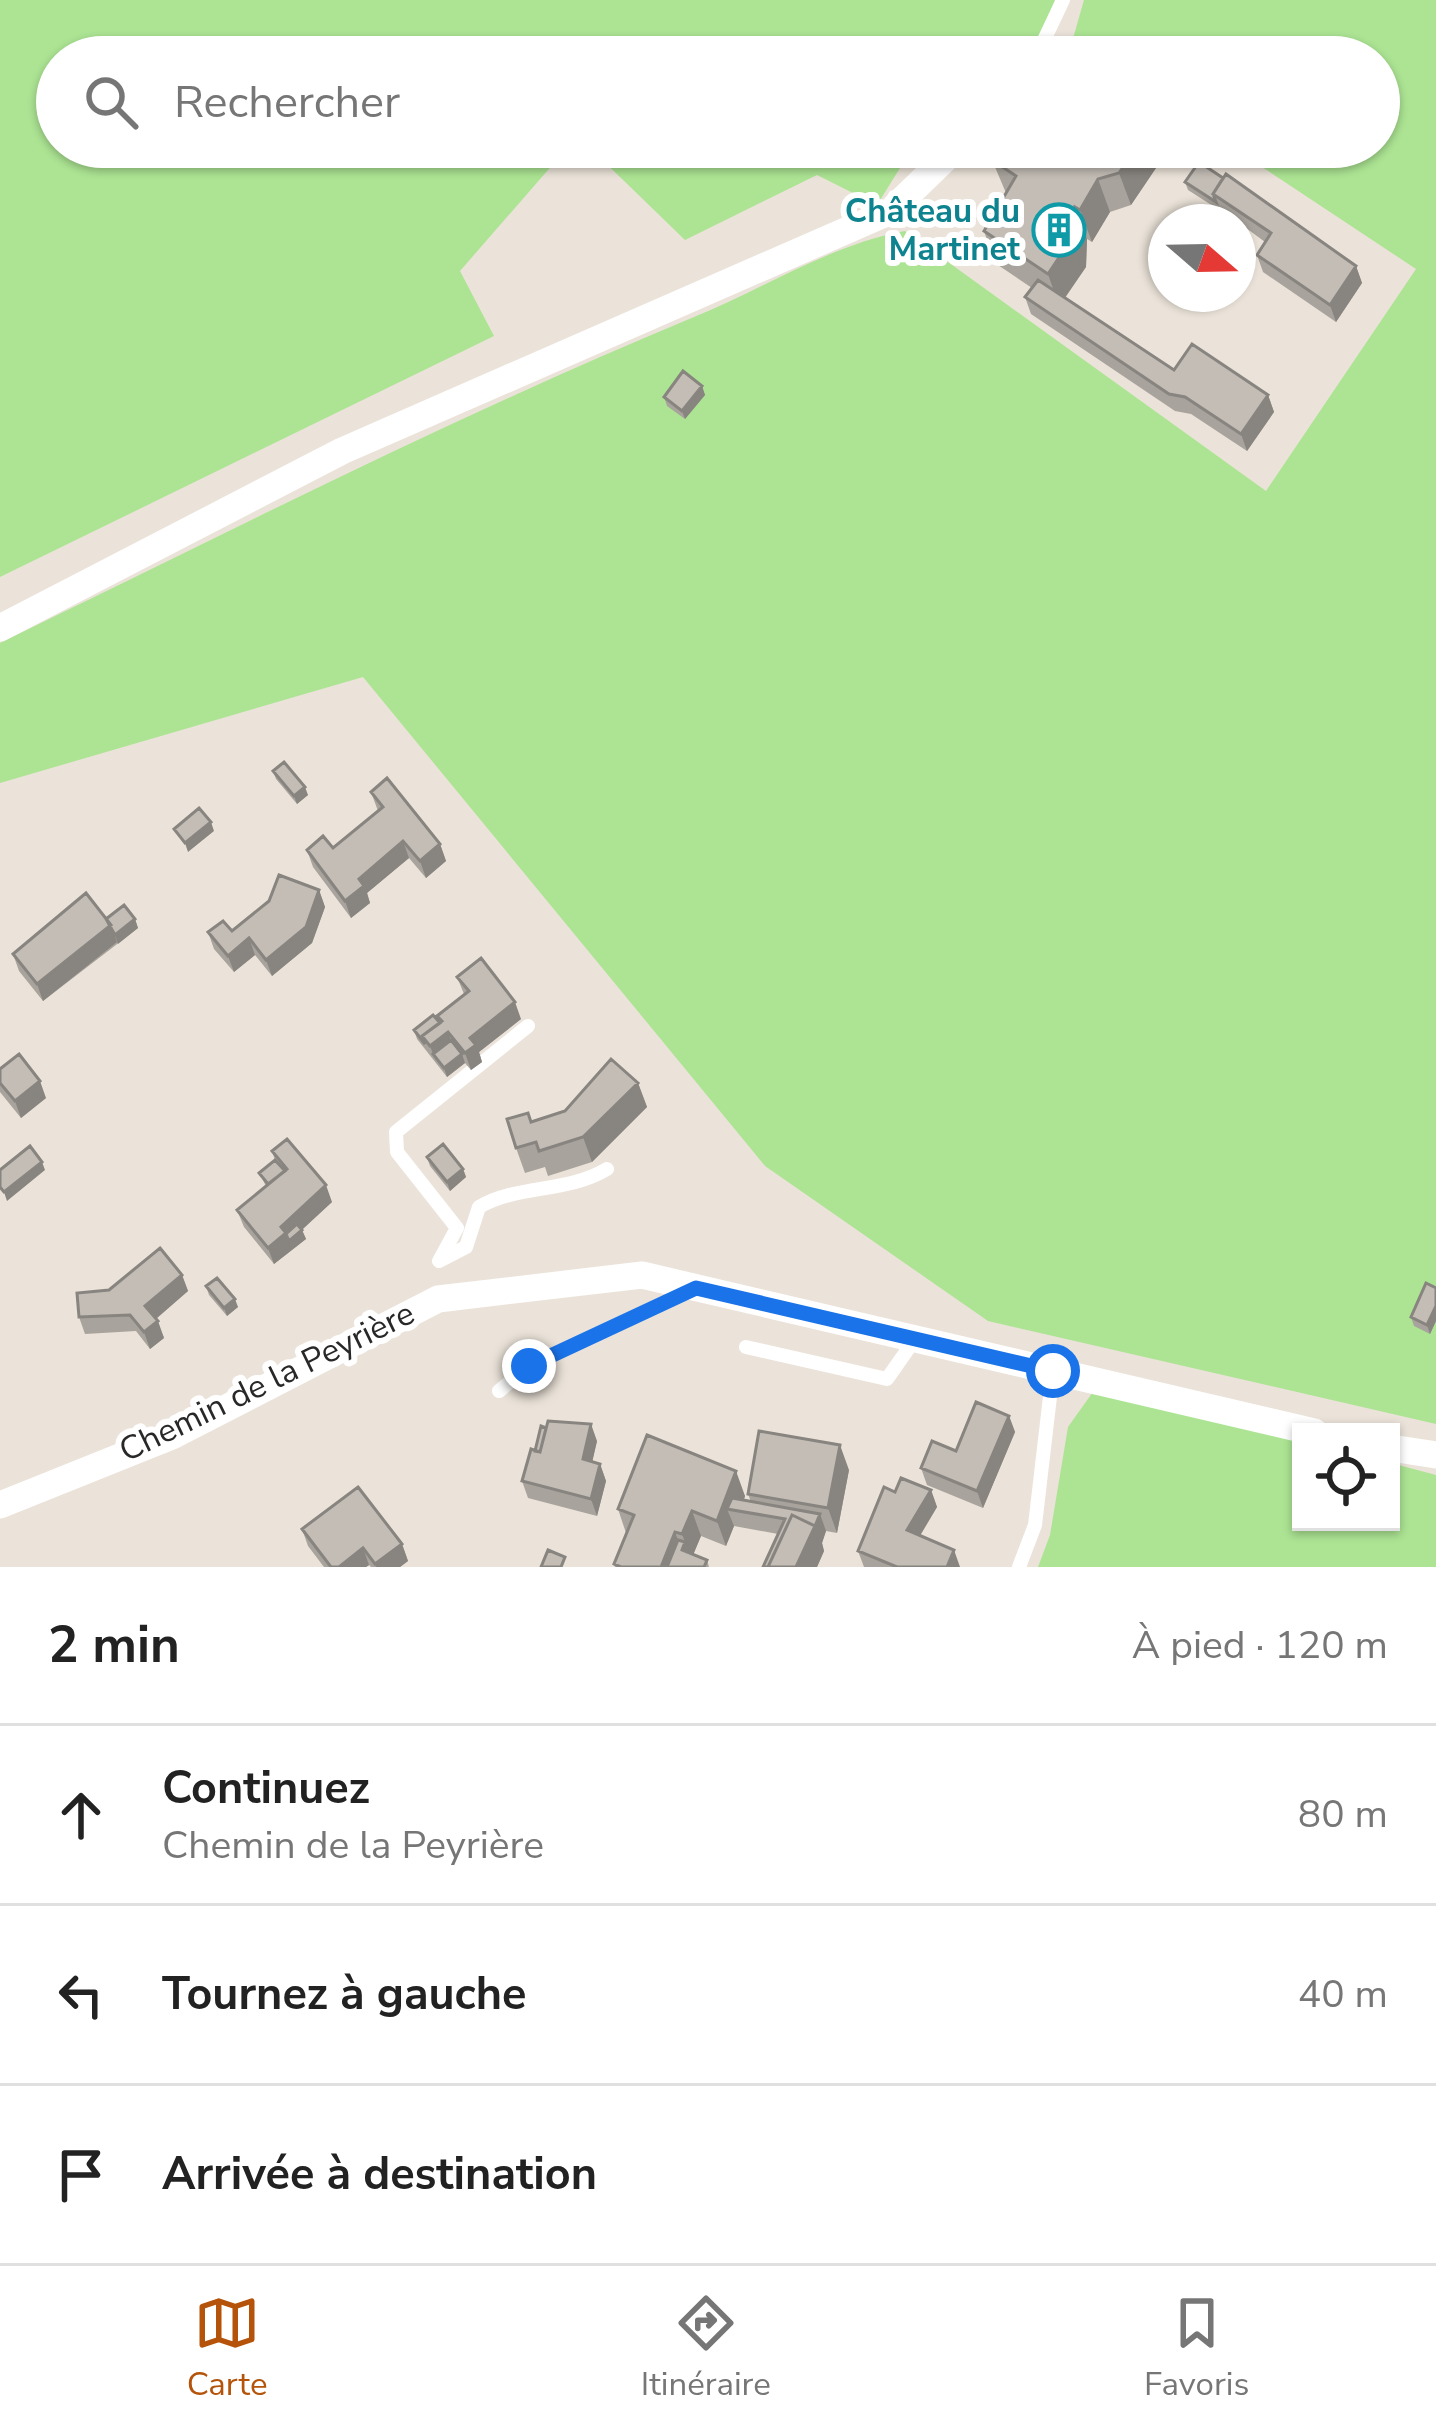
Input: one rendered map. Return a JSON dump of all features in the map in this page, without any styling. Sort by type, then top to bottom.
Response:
[{"type":"street","points":[[0,628],[341,451],[892,211],[936,168]]},
{"type":"street","name":"Chemin de la Peyrière","points":[[0,1505],[172,1436],[438,1299],[642,1275],[1292,1427]]},
{"type":"street","points":[[1400,1450],[1436,1456]]},
{"type":"lane","points":[[1046,36],[1063,0]]},
{"type":"lane","points":[[529,1026],[396,1132],[397,1152],[457,1228],[439,1261],[466,1246],[479,1208],[496,1197],[578,1186],[607,1169]]},
{"type":"lane","points":[[499,1390],[529,1366],[696,1288]]},
{"type":"lane","points":[[746,1347],[886,1379],[914,1339]]},
{"type":"lane","points":[[1019,1567],[1035,1525],[1053,1371]]},
{"type":"green space","points":[[0,0],[1055,0],[1040,36],[36,36],[36,168],[550,168],[460,271],[494,336],[0,577]]},
{"type":"green space","points":[[1084,0],[1436,0],[1436,1424],[988,1321],[765,1166],[363,677],[0,783],[0,643],[518,394],[850,246],[905,231],[1266,491],[1416,269],[1264,168],[1400,168],[1400,36],[1074,36]]},
{"type":"green space","points":[[611,168],[900,168],[877,205],[817,175],[685,240]]},
{"type":"green space","points":[[1095,1389],[1292,1439],[1292,1531],[1400,1531],[1400,1465],[1436,1475],[1436,1567],[1038,1567],[1050,1535],[1068,1427]]},
{"type":"building","points":[[1004,168],[1122,168],[1098,179],[1080,210],[1075,207],[1074,235],[1048,274],[984,231],[1016,176]]},
{"type":"building","points":[[1195,168],[1208,168],[1223,178],[1213,194],[1216,202],[1185,182]]},
{"type":"building","points":[[1226,174],[1356,266],[1330,305],[1257,255],[1271,233],[1256,223],[1256,204],[1228,204],[1213,194]]},
{"type":"building","points":[[1038,280],[1174,370],[1192,344],[1268,395],[1241,434],[1185,397],[1169,394],[1025,297]]},
{"type":"building","points":[[683,371],[702,386],[682,411],[664,397]]},
{"type":"building","points":[[284,762],[305,787],[294,796],[273,771]]},
{"type":"building","points":[[387,778],[440,844],[420,861],[403,841],[359,879],[364,886],[345,901],[307,850],[323,836],[333,848],[383,807],[371,792]]},
{"type":"building","points":[[199,808],[211,822],[185,843],[174,829]]},
{"type":"building","points":[[279,875],[319,890],[306,927],[266,960],[249,938],[228,956],[208,932],[223,921],[232,931],[269,901]]},
{"type":"building","points":[[86,893],[111,925],[37,984],[13,954]]},
{"type":"building","points":[[124,905],[135,919],[115,935],[106,919]]},
{"type":"building","points":[[481,958],[515,1002],[470,1038],[476,1045],[465,1053],[448,1032],[430,1046],[422,1036],[442,1021],[437,1016],[469,991],[457,977]]},
{"type":"building","points":[[433,1015],[440,1023],[422,1036],[425,1044],[414,1030]]},
{"type":"building","points":[[451,1040],[462,1054],[444,1068],[433,1054]]},
{"type":"building","points":[[19,1054],[40,1081],[15,1101],[0,1083],[0,1069]]},
{"type":"building","points":[[611,1059],[638,1083],[583,1137],[539,1151],[536,1142],[516,1148],[507,1119],[528,1113],[531,1122],[565,1111]]},
{"type":"building","points":[[287,1139],[326,1185],[281,1227],[286,1233],[268,1248],[237,1210],[287,1169],[272,1151]]},
{"type":"building","points":[[443,1144],[463,1169],[447,1182],[427,1157]]},
{"type":"building","points":[[30,1146],[42,1162],[4,1192],[0,1170]]},
{"type":"building","points":[[275,1160],[285,1171],[268,1184],[259,1173]]},
{"type":"building","points":[[297,1224],[302,1230],[289,1241],[286,1234]]},
{"type":"building","points":[[160,1248],[182,1275],[145,1306],[158,1321],[144,1332],[130,1315],[79,1317],[77,1293],[109,1290]]},
{"type":"building","points":[[217,1278],[235,1299],[224,1308],[206,1286]]},
{"type":"building","points":[[1426,1283],[1436,1288],[1436,1306],[1427,1325],[1411,1317]]},
{"type":"building","points":[[976,1402],[1009,1416],[977,1491],[921,1468],[932,1441],[956,1451]]},
{"type":"building","points":[[548,1421],[591,1424],[583,1459],[600,1464],[591,1499],[522,1481],[531,1449],[540,1452]]},
{"type":"building","points":[[541,1426],[546,1428],[540,1452],[535,1451]]},
{"type":"building","points":[[759,1431],[840,1445],[828,1508],[748,1494]]},
{"type":"building","points":[[647,1435],[736,1471],[717,1521],[692,1511],[682,1534],[675,1532],[661,1567],[621,1567],[614,1564],[634,1515],[618,1509]]},
{"type":"building","points":[[901,1478],[931,1490],[907,1530],[954,1550],[947,1567],[897,1567],[858,1551],[884,1487],[895,1492]]},
{"type":"building","points":[[358,1487],[402,1544],[375,1564],[363,1548],[339,1567],[331,1567],[302,1529]]},
{"type":"building","points":[[732,1498],[820,1514],[815,1526],[792,1515],[768,1567],[763,1567],[785,1519],[727,1509]]},
{"type":"building","points":[[792,1515],[815,1526],[796,1567],[768,1567]]},
{"type":"building","points":[[678,1540],[685,1542],[682,1550],[707,1560],[704,1567],[667,1567]]},
{"type":"building","points":[[548,1550],[565,1557],[561,1567],[541,1567]]},
{"type":"place","name":"Château du Martinet","points":[[1059,230]]},
{"type":"route","points":[[529,1366],[696,1288],[1053,1371]]}]
